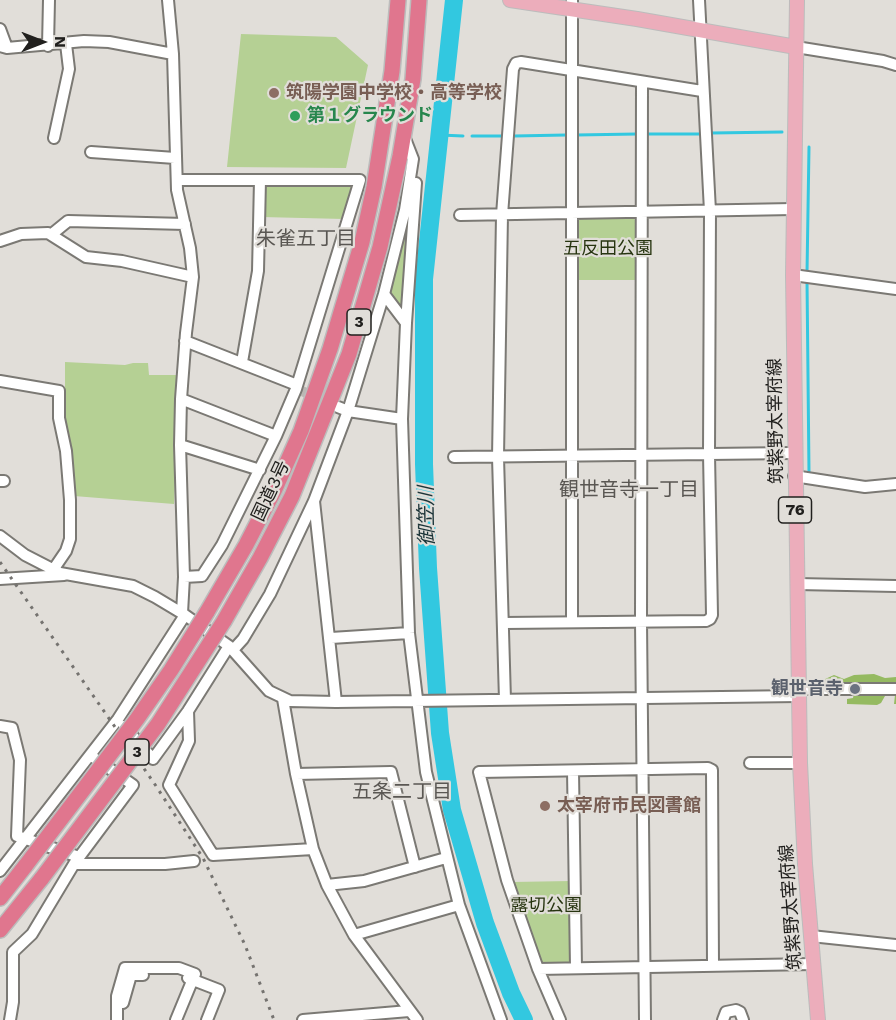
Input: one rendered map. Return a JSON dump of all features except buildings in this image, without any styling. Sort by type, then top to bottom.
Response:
[{"type":"highway","name":"国道3号","points":[[0,898],[137,719],[171,670],[246,545],[301,431],[330,349],[362,242],[374,187],[392,71],[398,0]]},
{"type":"highway","name":"国道3号","points":[[0,930],[158,724],[224,621],[292,496],[349,354],[380,247],[413,79],[419,0]]},
{"type":"main road","points":[[510,0],[572,4],[796,47]]},
{"type":"main road","name":"筑紫野太宰府線","points":[[797,0],[793,209],[803,276],[794,453],[800,763],[818,1020]]},
{"type":"street","points":[[48,45],[49,0]]},
{"type":"street","points":[[0,871],[118,719],[184,614],[181,399],[193,277],[177,190],[168,0]]},
{"type":"street","points":[[504,623],[706,621],[712,615],[709,454],[710,211],[699,0]]},
{"type":"street","points":[[572,4],[572,622]]},
{"type":"street","points":[[0,29],[3,47],[84,41],[109,42],[172,54]]},
{"type":"street","points":[[54,138],[69,69],[66,44]]},
{"type":"street","points":[[796,47],[896,65]]},
{"type":"street","points":[[505,694],[498,457],[502,215],[513,69],[516,63],[521,62],[702,91]]},
{"type":"street","points":[[642,82],[641,622],[645,1020]]},
{"type":"street","points":[[404,134],[416,169],[402,419],[409,633],[426,772],[446,858],[459,905],[501,1020]]},
{"type":"street","points":[[92,152],[175,158]]},
{"type":"street","points":[[118,719],[153,759],[231,648],[243,639],[270,594],[314,501],[343,409],[384,294],[405,210],[413,159]]},
{"type":"street","points":[[177,180],[360,180],[298,388],[222,545],[202,576],[184,578]]},
{"type":"street","points":[[242,362],[258,271],[260,180]]},
{"type":"street","points":[[460,215],[793,209]]},
{"type":"street","points":[[52,234],[69,221],[185,224]]},
{"type":"street","points":[[0,241],[21,234],[52,234],[86,257],[122,261],[193,277]]},
{"type":"street","points":[[803,276],[896,289]]},
{"type":"street","points":[[384,294],[406,323]]},
{"type":"street","points":[[185,341],[242,362],[298,388]]},
{"type":"street","points":[[0,381],[59,391],[59,418],[66,451],[70,500],[70,539],[66,551],[53,570]]},
{"type":"street","points":[[181,399],[276,436]]},
{"type":"street","points":[[343,409],[402,419]]},
{"type":"street","points":[[180,445],[260,470]]},
{"type":"street","points":[[454,457],[794,453]]},
{"type":"street","points":[[795,476],[865,487],[896,484]]},
{"type":"street","points":[[314,501],[331,638],[336,702]]},
{"type":"street","points":[[0,536],[25,555],[53,570],[67,575],[133,586],[184,614],[231,648],[263,684],[283,699],[336,702],[459,701],[505,694],[642,698],[896,689]]},
{"type":"street","points":[[0,579],[67,575]]},
{"type":"street","points":[[797,584],[896,586]]},
{"type":"street","points":[[331,638],[409,633]]},
{"type":"street","points":[[283,699],[296,774],[313,849],[327,885],[354,935],[417,1020]]},
{"type":"street","points":[[188,711],[189,741],[169,785],[213,855],[313,849]]},
{"type":"street","points":[[0,726],[12,728],[20,760],[17,836],[76,861],[165,864],[194,861]]},
{"type":"street","points":[[10,1020],[14,1002],[13,952],[32,934],[76,861],[133,785],[90,755]]},
{"type":"street","points":[[750,763],[800,763]]},
{"type":"street","points":[[560,1020],[538,969],[507,880],[479,772],[708,768],[712,770],[713,965]]},
{"type":"street","points":[[573,771],[576,968]]},
{"type":"street","points":[[296,774],[391,772],[415,867]]},
{"type":"street","points":[[327,885],[364,881],[446,858]]},
{"type":"street","points":[[354,935],[459,905]]},
{"type":"street","points":[[811,936],[896,945]]},
{"type":"street","points":[[538,969],[813,964]]},
{"type":"street","points":[[117,1020],[117,996],[125,969],[179,968],[195,974],[176,1020]]},
{"type":"street","points":[[124,1020],[123,1001],[131,975],[176,974],[219,990],[207,1020]]},
{"type":"street","points":[[723,1020],[726,1012],[736,1010],[740,1011],[743,1020]]},
{"type":"street","points":[[303,1020],[409,1011]]},
{"type":"green space","name":"第１グラウンド","points":[[241,34],[336,37],[368,65],[346,168],[227,167]]},
{"type":"green space","points":[[263,184],[353,185],[344,219],[262,217]]},
{"type":"green space","name":"五反田公園","points":[[581,217],[633,217],[637,223],[637,280],[578,280],[578,222]]},
{"type":"green space","points":[[404,226],[409,227],[403,312],[389,291]]},
{"type":"green space","points":[[65,362],[125,365],[148,363],[149,375],[179,375],[174,504],[74,496],[65,423]]},
{"type":"green space","name":"観世音寺","points":[[874,674],[885,678],[896,677],[896,704],[894,704],[895,695],[890,694],[877,705],[847,704],[847,699],[853,698],[854,693],[834,696],[825,693],[823,687],[823,680],[834,675],[844,679],[854,675]]},
{"type":"green space","name":"露切公園","points":[[571,881],[573,961],[568,966],[539,966],[512,882]]},
{"type":"waterway","name":"御笠川","points":[[454,0],[424,279],[424,464],[428,568],[440,733],[452,810],[485,923],[511,993],[524,1020]]},
{"type":"waterway","points":[[711,133],[782,132]]},
{"type":"waterway","points":[[576,135],[637,134]]},
{"type":"waterway","points":[[646,134],[702,134]]},
{"type":"waterway","points":[[440,135],[463,136]]},
{"type":"waterway","points":[[514,136],[566,135]]},
{"type":"waterway","points":[[472,136],[504,136]]},
{"type":"waterway","points":[[807,273],[809,147]]},
{"type":"waterway","points":[[807,280],[809,473]]},
{"type":"tunnel","points":[[302,391],[335,406]]},
{"type":"railway","points":[[0,562],[154,783],[203,858],[245,945],[274,1020]]},
{"type":"place","name":"筑陽学園中学校・高等学校","points":[[274,93]]},
{"type":"place","name":"第１グラウンド","points":[[295,116]]},
{"type":"place","name":"観世音寺","points":[[855,689]]},
{"type":"place","name":"太宰府市民図書館","points":[[545,806]]},
{"type":"district","name":"朱雀五丁目","points":[[306,239]]},
{"type":"district","name":"観世音寺一丁目","points":[[629,490]]},
{"type":"district","name":"五条二丁目","points":[[402,792]]}]
